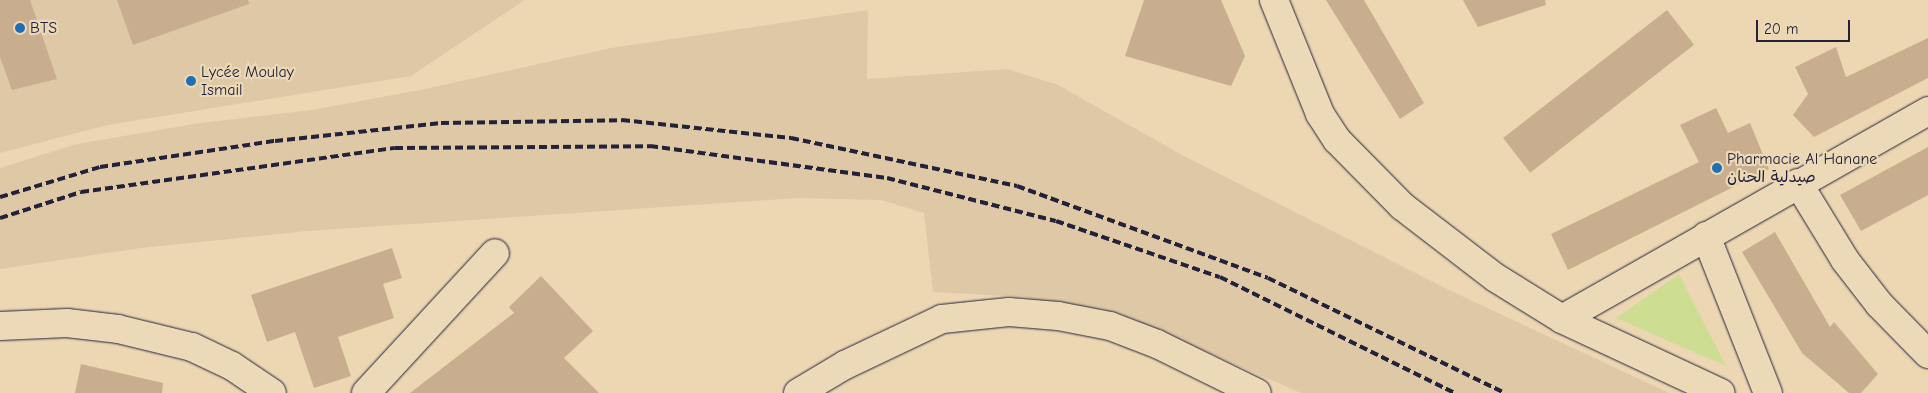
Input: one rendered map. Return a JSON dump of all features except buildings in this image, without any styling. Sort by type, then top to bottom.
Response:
[{"type":"street","points":[[1274,0],[1320,114],[1337,140],[1364,170],[1435,234],[1562,319],[1721,393]]},
{"type":"street","points":[[1562,319],[1798,183],[1928,111]]},
{"type":"street","points":[[1798,183],[1845,260],[1879,304],[1928,354]]},
{"type":"street","points":[[1706,236],[1768,393]]},
{"type":"street","points":[[366,393],[496,253]]},
{"type":"street","points":[[798,393],[845,365],[942,319],[1009,312],[1058,316],[1110,326],[1157,344],[1257,393]]},
{"type":"street","points":[[0,326],[67,323],[118,329],[182,345],[232,366],[272,393]]},
{"type":"shaded area","name":"Lycée Moulay Ismail","points":[[0,0],[525,0],[411,76],[108,125],[0,153]]},
{"type":"shaded area","points":[[868,10],[867,79],[1007,69],[1058,85],[1182,155],[1449,290],[1669,393],[1301,393],[1142,324],[1025,297],[933,292],[924,213],[881,200],[799,198],[307,231],[141,248],[0,269],[0,168],[77,144],[200,123],[311,110],[420,90],[611,48]]},
{"type":"green space","points":[[1679,274],[1726,366],[1616,318]]},
{"type":"railway","points":[[0,197],[100,167],[275,141],[441,123],[622,120],[791,138],[1017,186],[1268,278],[1505,393]]},
{"type":"railway","points":[[0,218],[81,192],[395,148],[650,146],[887,178],[1056,221],[1220,277],[1455,393]]},
{"type":"place","name":"BTS","points":[[20,28]]},
{"type":"place","name":"Lycée Moulay Ismail","points":[[191,81]]},
{"type":"place","name":"Pharmacie Al Hanane صيدلية الحنان","points":[[1717,168]]}]
